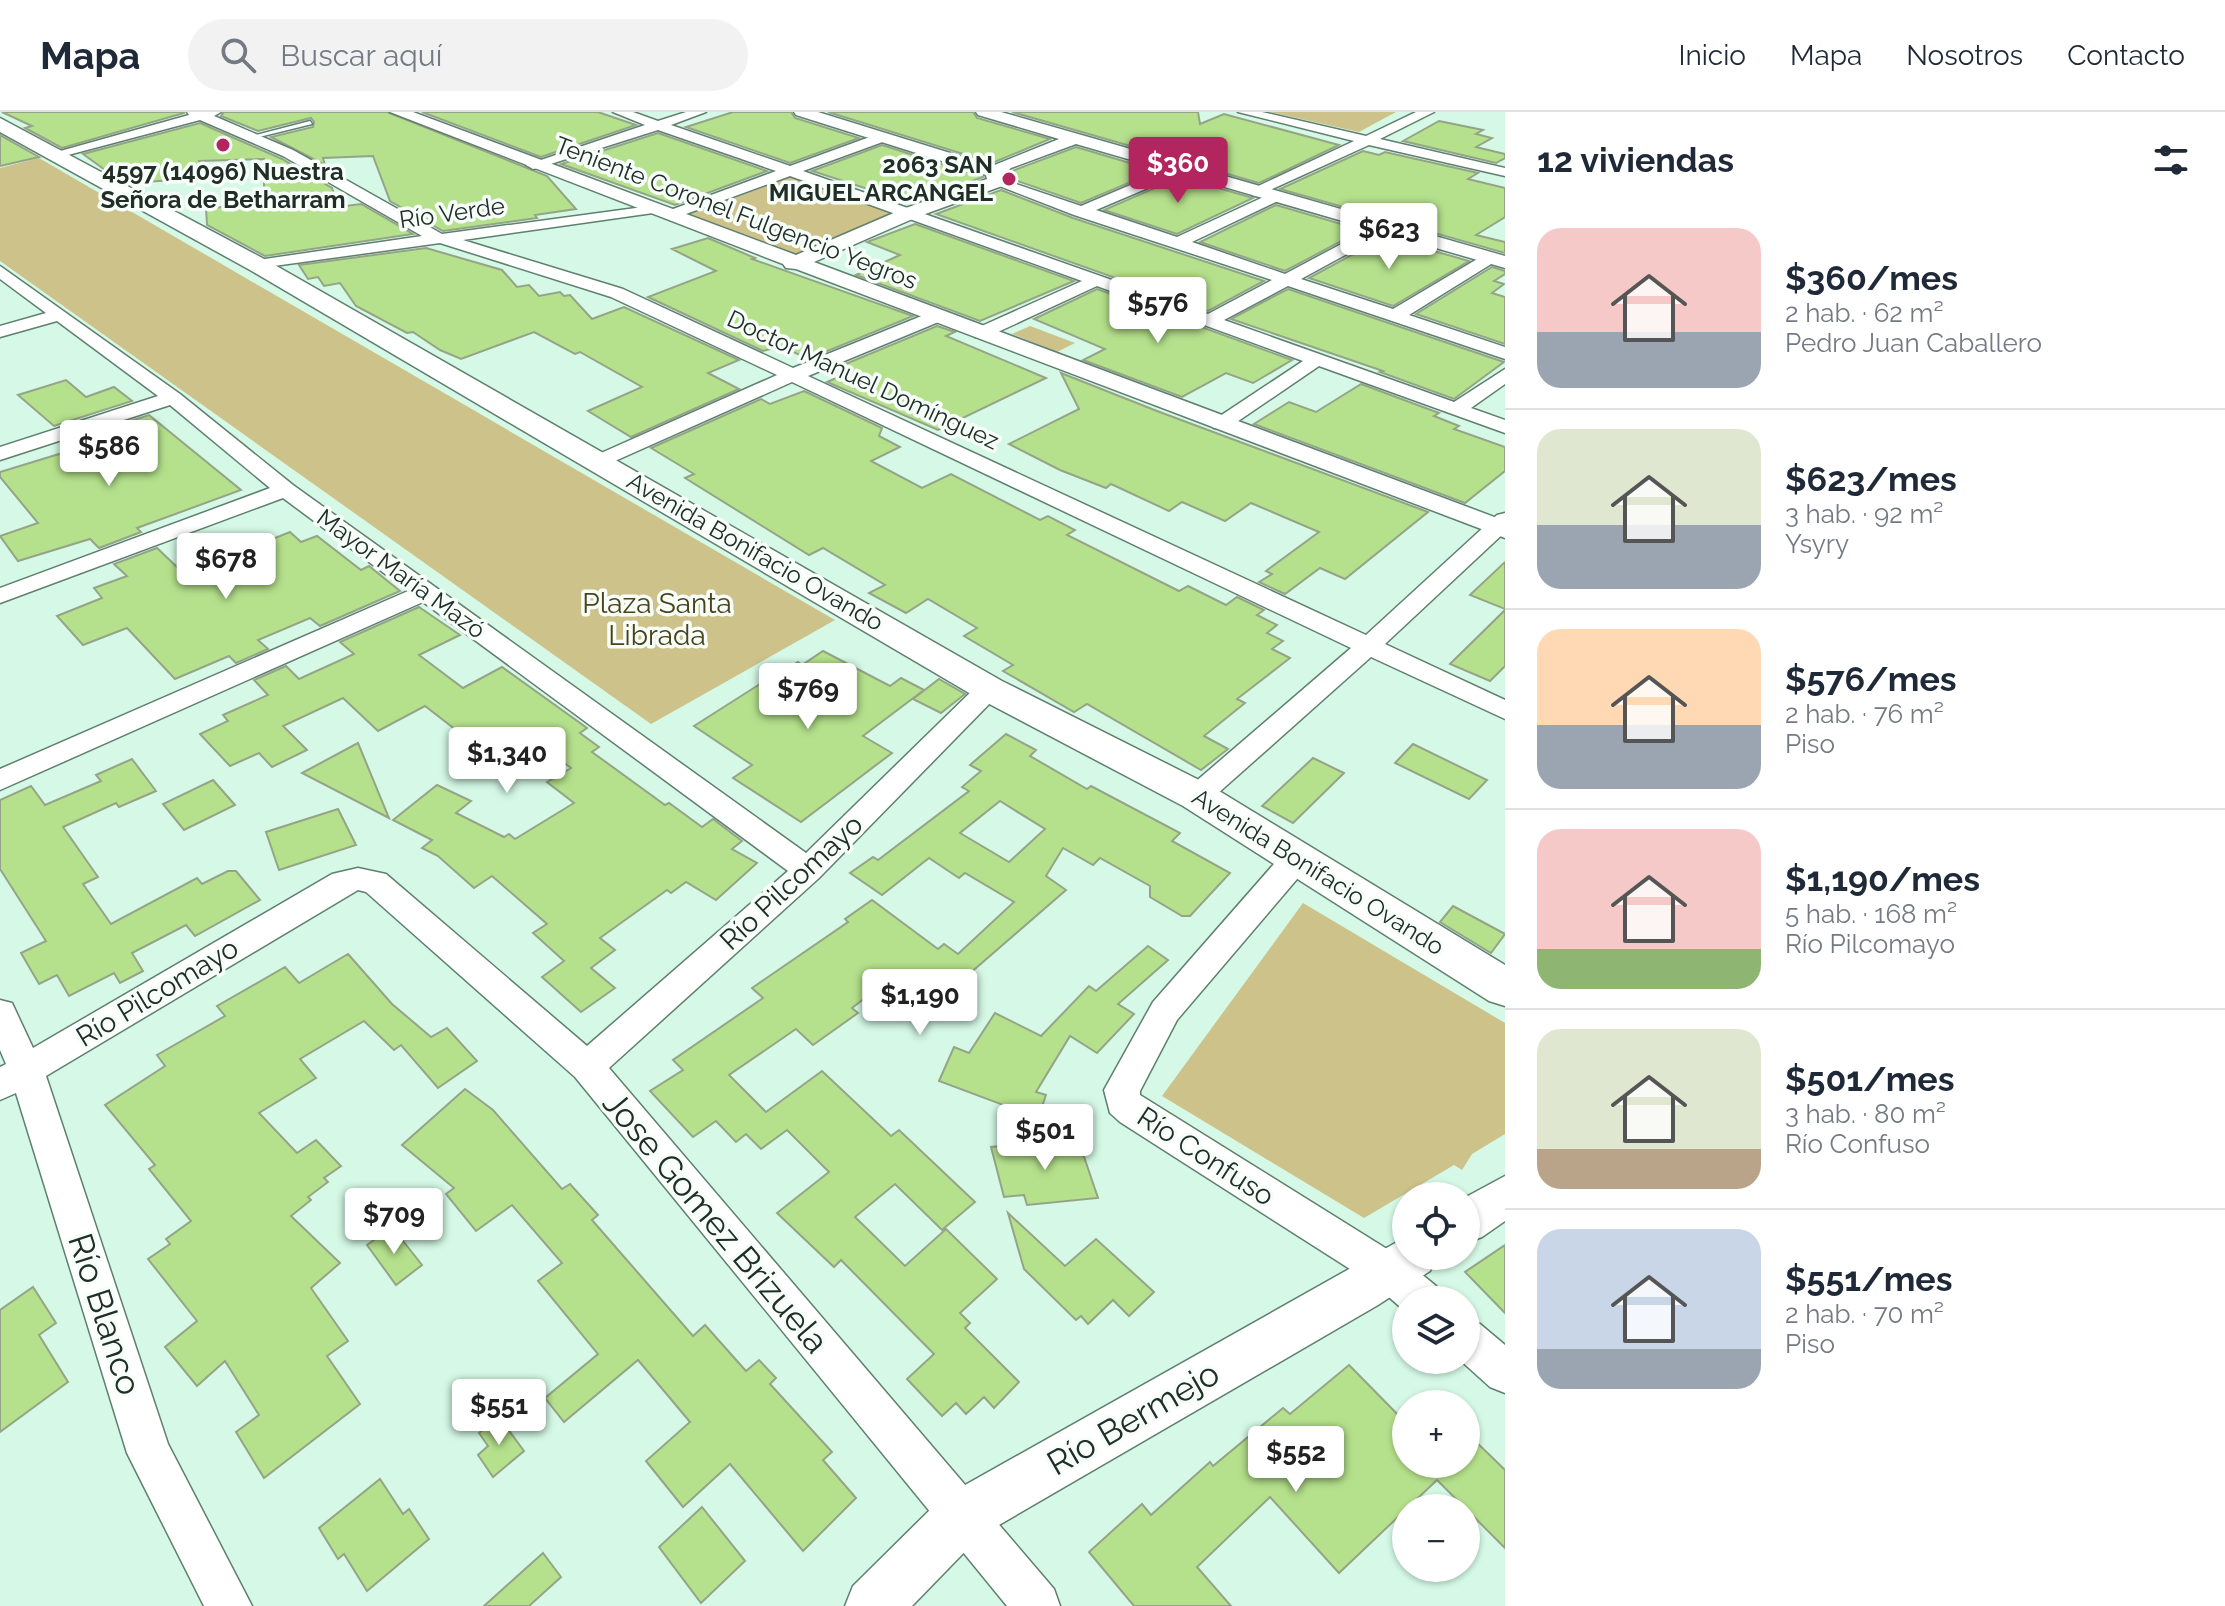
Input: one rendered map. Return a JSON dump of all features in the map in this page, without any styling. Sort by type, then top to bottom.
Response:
[{"type":"main road","name":"Avenida Bonifacio Ovando","points":[[0,124],[258,265],[989,689],[1197,796],[1505,988]]},
{"type":"street","name":"Teniente Coronel Fulgencio Yegros","points":[[402,112],[793,264],[1502,526]]},
{"type":"street","points":[[620,112],[1505,427]]},
{"type":"street","name":"Río Verde","points":[[533,165],[699,112]]},
{"type":"street","points":[[802,112],[995,177],[1079,212],[1505,353]]},
{"type":"street","points":[[984,112],[1266,195],[1490,253]]},
{"type":"street","points":[[1245,112],[1505,172]]},
{"type":"street","points":[[1176,244],[1427,112]]},
{"type":"street","points":[[53,155],[203,113]]},
{"type":"street","name":"Doctor Manuel Domínguez","points":[[203,113],[288,153],[442,239],[617,293],[1505,710]]},
{"type":"street","name":"Río Verde","points":[[258,265],[661,212],[883,137]]},
{"type":"street","points":[[793,264],[995,177],[1005,164],[1074,139]]},
{"type":"street","points":[[1079,212],[1178,170]]},
{"type":"street","points":[[1209,321],[1289,281],[1385,227]]},
{"type":"street","points":[[1393,317],[1490,253]]},
{"type":"street","name":"Mayor María Mazó","points":[[0,271],[173,398],[285,490],[808,870]]},
{"type":"street","points":[[981,333],[1097,280]]},
{"type":"street","points":[[0,332],[60,315]]},
{"type":"street","points":[[599,461],[793,375],[935,317]]},
{"type":"street","points":[[1221,424],[1316,360]]},
{"type":"street","points":[[1457,409],[1505,375]]},
{"type":"street","points":[[0,454],[173,398]]},
{"type":"street","points":[[0,596],[285,490]]},
{"type":"street","points":[[1197,796],[1502,526]]},
{"type":"street","points":[[0,780],[425,592]]},
{"type":"street","name":"Río Pilcomayo","points":[[587,1067],[808,870],[989,689]]},
{"type":"street","name":"Río Confuso","points":[[1298,857],[1165,1011],[1122,1090],[1123,1102],[1133,1111],[1408,1276]]},
{"type":"street","name":"Río Pilcomayo","points":[[13,1077],[343,882],[358,879]]},
{"type":"street","name":"Jose Gomez Brizuela","points":[[358,879],[375,882],[587,1067],[1037,1606]]},
{"type":"street","name":"Río Blanco","points":[[0,1013],[13,1077],[149,1453],[229,1606]]},
{"type":"street","name":"Río Bermejo","points":[[873,1606],[961,1517],[1408,1276]]},
{"type":"street","points":[[1480,1350],[1505,1372]]},
{"type":"lane","points":[[251,137],[310,123]]},
{"type":"green space","points":[[1270,112],[1396,112],[1359,132]]},
{"type":"green space","name":"Plaza Santa Librada","points":[[39,158],[835,620],[651,724],[0,261],[0,168]]},
{"type":"green space","points":[[787,174],[900,213],[790,259],[677,215]]},
{"type":"green space","points":[[1030,326],[1075,343],[1057,352],[1012,334]]},
{"type":"green space","points":[[1303,903],[1505,1023],[1505,1134],[1472,1154],[1462,1170],[1454,1165],[1425,1182],[1392,1182],[1392,1202],[1364,1218],[1162,1096]]},
{"type":"building","points":[[2,112],[184,113],[62,148],[25,128],[32,126]]},
{"type":"building","points":[[224,112],[387,112],[547,176],[576,209],[535,215],[537,218],[443,231],[390,201],[373,156],[323,158],[325,165],[271,137],[313,127],[311,118],[258,131],[221,116]]},
{"type":"building","points":[[422,112],[598,112],[636,125],[541,157]]},
{"type":"building","points":[[733,112],[791,112],[795,118],[859,138],[790,163],[686,127]]},
{"type":"building","points":[[828,112],[973,112],[977,118],[1050,139],[992,163]]},
{"type":"building","points":[[1012,112],[1198,112],[1200,124],[1224,114],[1339,145],[1259,183]]},
{"type":"building","points":[[1439,121],[1483,130],[1476,134],[1492,138],[1476,147],[1505,154],[1505,158],[1496,163],[1403,141]]},
{"type":"building","points":[[200,123],[282,159],[332,188],[338,207],[361,204],[413,234],[265,256],[207,225],[206,208],[264,205],[264,159],[199,161],[204,178],[129,183],[124,181],[127,174],[112,175],[83,154]]},
{"type":"building","points":[[658,133],[767,171],[675,205],[561,164]]},
{"type":"building","points":[[0,135],[39,157],[0,166]]},
{"type":"building","points":[[882,145],[983,177],[911,203],[812,171]]},
{"type":"building","points":[[1076,147],[1157,171],[1081,203],[1006,177],[1012,171]]},
{"type":"building","points":[[1363,151],[1379,155],[1385,152],[1478,173],[1468,179],[1505,188],[1505,217],[1476,235],[1505,242],[1505,253],[1280,189]]},
{"type":"building","points":[[1180,177],[1253,198],[1177,234],[1104,210]]},
{"type":"building","points":[[1001,190],[1073,218],[1264,281],[1208,311],[936,214]]},
{"type":"building","points":[[1276,205],[1362,230],[1285,271],[1200,242]]},
{"type":"building","points":[[915,224],[1074,281],[980,321],[856,275],[900,255],[867,242]]},
{"type":"building","points":[[1385,237],[1469,261],[1393,306],[1309,278]]},
{"type":"building","points":[[708,238],[755,258],[752,259],[913,316],[808,359],[781,346],[763,351],[648,297],[716,271],[672,249]]},
{"type":"building","points":[[426,248],[502,270],[517,287],[529,285],[539,296],[560,292],[564,296],[570,295],[592,319],[624,307],[739,360],[708,373],[739,389],[631,437],[588,411],[642,387],[580,352],[575,354],[534,332],[461,359],[440,350],[413,332],[407,333],[356,306],[340,283],[324,286],[318,277],[308,279],[299,265]]},
{"type":"building","points":[[1492,267],[1505,271],[1494,281],[1504,284],[1492,293],[1505,297],[1505,344],[1416,314]]},
{"type":"building","points":[[1097,289],[1292,360],[1253,383],[1226,373],[1182,397],[1083,360],[1105,349],[1034,319]]},
{"type":"building","points":[[1288,289],[1504,362],[1454,399],[1231,319]]},
{"type":"building","points":[[937,326],[955,332],[946,336],[1046,378],[938,430],[827,382],[843,375],[831,370]]},
{"type":"building","points":[[1061,373],[1428,512],[1345,579],[1320,568],[1285,594],[1259,582],[1272,574],[1266,571],[1319,532],[1251,503],[1225,521],[1182,502],[1169,511],[1111,484],[1106,488],[1060,470],[1009,444],[1079,409]]},
{"type":"building","points":[[66,380],[86,397],[114,387],[132,401],[54,426],[18,395]]},
{"type":"building","points":[[1361,384],[1439,413],[1434,416],[1459,426],[1454,429],[1505,447],[1505,471],[1465,503],[1254,424],[1289,402],[1316,412]]},
{"type":"building","points":[[804,391],[882,428],[879,436],[900,447],[871,461],[922,488],[951,474],[1040,520],[1048,516],[1075,530],[1067,535],[1179,591],[1188,586],[1226,605],[1237,597],[1264,610],[1257,615],[1277,625],[1267,633],[1283,641],[1272,649],[1290,658],[1237,699],[1245,703],[1204,736],[1228,749],[1201,770],[1087,704],[1074,712],[1003,671],[1013,665],[964,636],[977,628],[928,599],[906,613],[869,593],[885,585],[823,548],[809,555],[685,478],[694,474],[651,448],[761,399],[770,404]]},
{"type":"building","points":[[149,415],[241,490],[137,528],[141,532],[99,548],[90,539],[18,561],[0,536],[38,523],[0,477],[0,472],[72,450],[68,447],[75,444],[70,440]]},
{"type":"building","points":[[290,532],[301,542],[317,536],[361,570],[369,566],[400,591],[320,626],[310,618],[258,640],[268,649],[236,663],[229,656],[175,679],[127,628],[83,645],[57,616],[102,598],[94,588],[127,576],[114,564],[157,548],[177,567],[184,564],[191,572]]},
{"type":"building","points":[[1505,562],[1505,609],[1470,595]]},
{"type":"building","points":[[419,607],[460,635],[419,655],[463,688],[502,667],[587,728],[580,733],[599,747],[592,752],[665,805],[669,803],[702,827],[713,819],[742,841],[732,849],[757,863],[716,900],[686,882],[671,893],[667,890],[600,938],[615,950],[591,968],[615,988],[581,1012],[542,977],[564,961],[533,933],[547,924],[492,876],[474,888],[438,856],[422,848],[432,840],[393,820],[437,785],[471,801],[456,813],[504,837],[509,834],[515,839],[574,803],[547,782],[571,768],[528,736],[487,754],[425,706],[378,731],[343,698],[283,726],[307,750],[272,767],[259,753],[230,766],[200,734],[228,721],[223,715],[268,695],[254,680],[286,666],[299,679],[354,654],[340,642]]},
{"type":"building","points":[[1505,610],[1505,666],[1490,681],[1450,664]]},
{"type":"building","points":[[823,651],[890,686],[901,678],[924,690],[863,736],[892,753],[801,822],[733,778],[752,765],[694,726],[760,684],[798,662],[802,665]]},
{"type":"building","points":[[939,679],[965,694],[941,713],[913,699]]},
{"type":"building","points":[[1006,734],[1036,750],[1030,756],[1087,789],[1091,786],[1180,833],[1172,841],[1230,873],[1190,916],[1182,916],[1150,897],[1150,886],[1100,858],[1093,865],[1063,848],[1046,876],[1066,890],[938,1001],[899,972],[852,1008],[858,1013],[813,1045],[796,1029],[729,1075],[766,1112],[822,1071],[891,1136],[899,1130],[975,1202],[942,1230],[895,1184],[855,1217],[905,1266],[946,1229],[997,1279],[960,1313],[970,1323],[965,1328],[1019,1382],[994,1408],[984,1397],[966,1414],[956,1403],[942,1416],[907,1379],[934,1354],[841,1260],[834,1267],[777,1213],[829,1172],[787,1130],[761,1149],[746,1134],[736,1142],[716,1121],[693,1137],[650,1091],[683,1070],[673,1060],[763,998],[752,988],[848,922],[845,919],[872,900],[938,949],[944,944],[958,954],[1014,902],[965,873],[959,878],[929,858],[882,895],[850,873],[873,857],[878,860],[969,791],[962,787],[981,771],[970,765]],"holes":[[[1000,801],[1045,829],[1009,862],[960,833]]]},
{"type":"building","points":[[358,743],[389,818],[302,773]]},
{"type":"building","points":[[1413,744],[1487,780],[1469,799],[1395,763]]},
{"type":"building","points":[[1313,758],[1344,773],[1293,823],[1262,806]]},
{"type":"building","points":[[132,759],[156,791],[119,807],[116,803],[63,827],[98,877],[83,884],[111,924],[197,878],[202,884],[228,871],[236,871],[260,900],[195,936],[186,925],[132,953],[143,971],[120,983],[114,973],[69,996],[57,975],[39,984],[21,953],[46,941],[0,869],[0,800],[31,786],[45,805],[101,781],[96,775]]},
{"type":"building","points":[[213,780],[235,805],[184,830],[163,804]]},
{"type":"building","points":[[338,809],[356,845],[279,870],[266,832]]},
{"type":"building","points":[[1453,906],[1505,934],[1491,953],[1440,922]]},
{"type":"building","points":[[1148,946],[1168,960],[1118,1004],[1134,1014],[1097,1053],[1070,1036],[1036,1092],[1046,1095],[1038,1118],[939,1081],[954,1047],[969,1053],[995,1013],[1041,1036],[1089,986],[1096,991]]},
{"type":"building","points":[[348,954],[392,1004],[431,1037],[447,1028],[477,1061],[438,1088],[401,1045],[394,1050],[364,1021],[300,1059],[316,1078],[259,1113],[297,1153],[316,1140],[341,1166],[324,1178],[328,1182],[308,1197],[311,1200],[291,1216],[340,1263],[311,1288],[348,1341],[327,1356],[360,1404],[264,1478],[236,1432],[259,1415],[225,1361],[197,1386],[165,1347],[197,1321],[148,1259],[170,1244],[166,1239],[191,1221],[149,1169],[155,1165],[105,1105],[165,1066],[157,1055],[225,1016],[217,1006],[285,967],[299,983]]},
{"type":"building","points":[[465,1089],[493,1110],[562,1189],[570,1184],[598,1215],[592,1220],[693,1336],[705,1325],[746,1371],[759,1360],[776,1378],[770,1384],[832,1452],[823,1460],[856,1498],[803,1551],[730,1464],[683,1507],[646,1461],[690,1422],[638,1360],[564,1422],[545,1398],[598,1354],[538,1281],[562,1263],[512,1205],[476,1231],[446,1194],[454,1188],[402,1145]]},
{"type":"building","points":[[1078,1139],[1098,1198],[1027,1205],[1024,1195],[1004,1197],[991,1147]]},
{"type":"building","points":[[1008,1213],[1065,1266],[1096,1239],[1154,1292],[1129,1316],[1113,1300],[1088,1324],[1081,1316],[1076,1320],[1024,1269]]},
{"type":"building","points":[[392,1227],[422,1265],[396,1285],[367,1245]]},
{"type":"building","points":[[1505,1245],[1505,1313],[1465,1272],[1480,1270],[1480,1262]]},
{"type":"building","points":[[33,1287],[56,1323],[39,1335],[68,1382],[0,1432],[0,1310]]},
{"type":"building","points":[[1349,1365],[1392,1409],[1392,1478],[1480,1478],[1480,1446],[1505,1470],[1505,1548],[1480,1523],[1480,1494],[1451,1494],[1437,1480],[1422,1494],[1392,1494],[1392,1523],[1339,1573],[1270,1497],[1197,1567],[1231,1606],[1134,1606],[1089,1552],[1142,1504],[1151,1515],[1210,1462],[1213,1466],[1283,1408],[1290,1414]]},
{"type":"building","points":[[499,1417],[524,1451],[493,1477],[478,1455],[488,1446],[479,1433]]},
{"type":"building","points":[[380,1479],[403,1514],[409,1509],[429,1539],[367,1591],[344,1554],[338,1559],[319,1528]]},
{"type":"building","points":[[702,1507],[745,1561],[701,1603],[659,1547]]},
{"type":"building","points":[[543,1553],[561,1577],[529,1606],[484,1606]]},
{"type":"place","name":"4597 (14096) Nuestra Señora de Betharram","points":[[223,145]]},
{"type":"place","name":"2063 SAN MIGUEL ARCANGEL","points":[[1009,179]]}]
